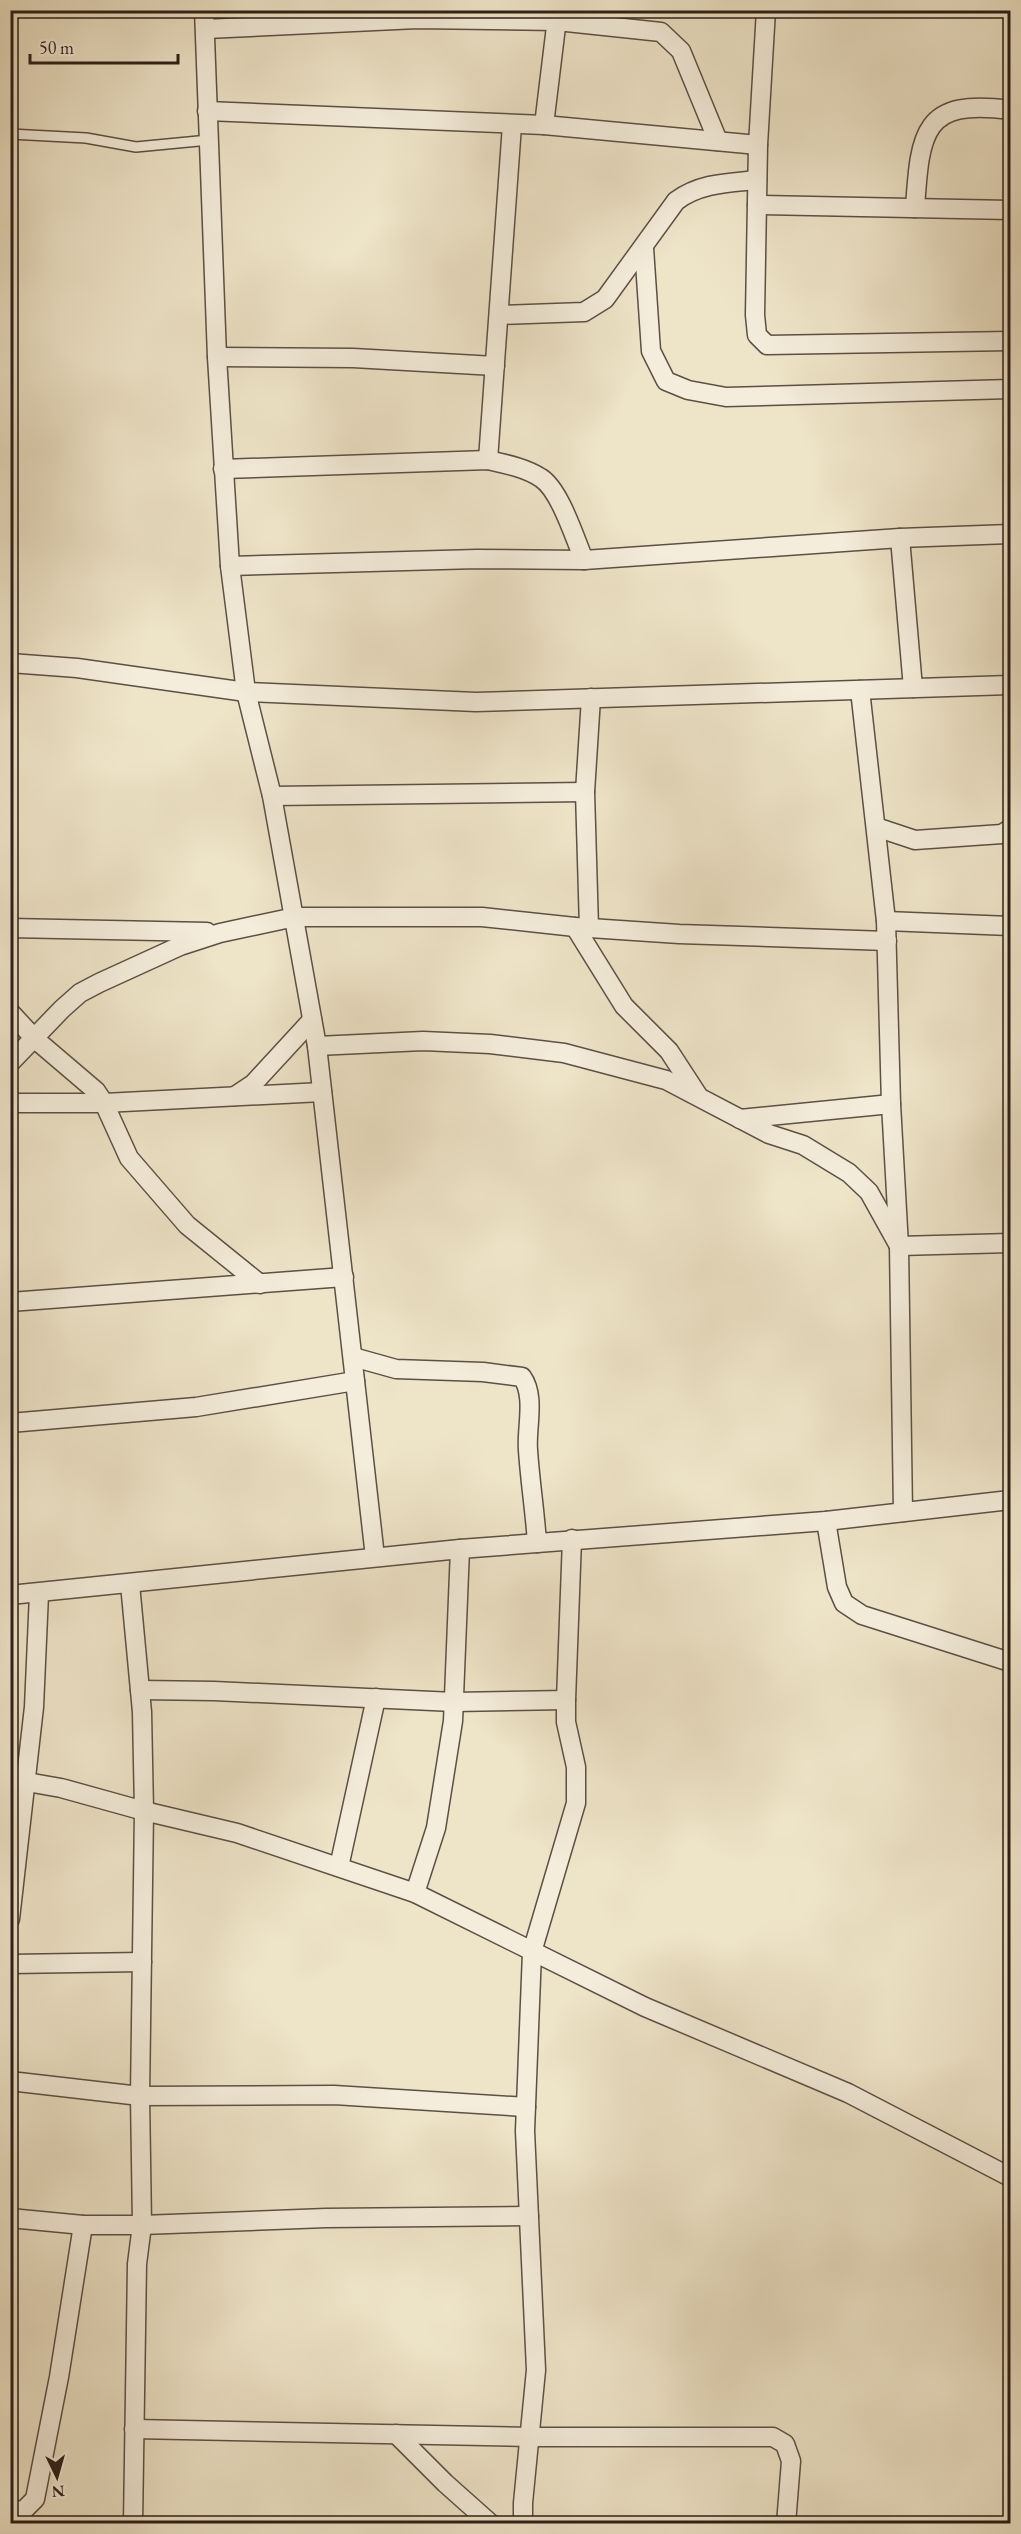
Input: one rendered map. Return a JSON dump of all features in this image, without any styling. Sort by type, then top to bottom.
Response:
[{"type":"street","points":[[766,10],[757,180],[755,315],[757,335],[767,345],[1011,341]]},
{"type":"street","points":[[375,1557],[317,1046],[272,796],[246,692],[230,566],[217,357],[205,20],[557,16],[661,32],[681,51],[718,141]]},
{"type":"street","points":[[544,125],[557,16]]},
{"type":"street","points":[[915,208],[919,157],[925,137],[941,116],[961,107],[1011,110]]},
{"type":"street","points":[[207,111],[544,125],[758,145]]},
{"type":"street","points":[[488,460],[512,125]]},
{"type":"street","points":[[499,315],[584,312],[605,299],[676,201],[689,191],[708,185],[757,180]]},
{"type":"street","points":[[757,205],[1011,210]]},
{"type":"street","points":[[644,248],[651,351],[666,381],[688,390],[726,397],[1011,389]]},
{"type":"street","points":[[217,357],[353,358],[495,366]]},
{"type":"street","points":[[223,469],[488,460],[520,468],[543,478],[558,499],[584,560]]},
{"type":"street","points":[[230,566],[477,559],[584,560],[900,538],[1011,534]]},
{"type":"street","points":[[900,538],[913,688]]},
{"type":"street","points":[[10,663],[77,668],[246,692],[476,702],[1011,685]]},
{"type":"street","points":[[860,690],[886,921],[891,1104],[899,1246],[903,1512]]},
{"type":"street","points":[[591,698],[585,792],[582,928],[624,1006],[669,1051],[698,1095]]},
{"type":"street","points":[[272,796],[585,792]]},
{"type":"street","points":[[876,827],[915,840],[1002,834],[1011,829]]},
{"type":"street","points":[[10,1063],[62,1009],[90,988],[180,946],[220,933],[295,917],[482,918],[582,928],[679,934],[887,941]]},
{"type":"street","points":[[886,921],[1011,926]]},
{"type":"street","points":[[10,928],[220,933]]},
{"type":"street","points":[[10,1012],[34,1039],[90,1084],[104,1102],[129,1158],[187,1225],[260,1284]]},
{"type":"street","points":[[234,1097],[253,1083],[312,1020]]},
{"type":"street","points":[[317,1046],[423,1041],[490,1044],[564,1053],[656,1076],[698,1095],[769,1134],[803,1145],[849,1173],[869,1192],[899,1246]]},
{"type":"street","points":[[10,1102],[104,1102],[321,1092]]},
{"type":"street","points":[[740,1119],[891,1104]]},
{"type":"street","points":[[899,1246],[1011,1243]]},
{"type":"street","points":[[10,1302],[344,1277]]},
{"type":"street","points":[[353,1357],[396,1369],[483,1372],[522,1377],[526,1382],[528,1395],[527,1448],[535,1504],[537,1543]]},
{"type":"street","points":[[10,1423],[196,1407],[355,1381]]},
{"type":"street","points":[[10,1595],[39,1594],[460,1549],[826,1521],[1011,1500]]},
{"type":"street","points":[[826,1521],[837,1587],[844,1603],[862,1615],[1011,1662]]},
{"type":"street","points":[[524,2523],[536,2370],[526,2107],[532,1952],[576,1803],[576,1767],[566,1722],[572,1539]]},
{"type":"street","points":[[415,1893],[436,1828],[453,1721],[460,1549]]},
{"type":"street","points":[[130,1584],[142,1712],[144,1811],[140,2096],[142,2225],[137,2264],[132,2523]]},
{"type":"street","points":[[10,1919],[17,1780],[34,1707],[39,1594]]},
{"type":"street","points":[[140,1690],[214,1691],[454,1702],[566,1700]]},
{"type":"street","points":[[339,1867],[376,1698]]},
{"type":"street","points":[[17,1780],[61,1788],[237,1833],[415,1893],[645,2007],[848,2093],[1011,2177]]},
{"type":"street","points":[[10,1964],[142,1962]]},
{"type":"street","points":[[10,2081],[140,2096],[334,2095],[526,2107]]},
{"type":"street","points":[[10,2218],[83,2225],[142,2225],[326,2218],[529,2216]]},
{"type":"street","points":[[10,2512],[24,2510],[35,2499],[59,2377],[83,2225]]},
{"type":"street","points":[[134,2429],[529,2437],[772,2437],[785,2444],[791,2461],[786,2523]]},
{"type":"street","points":[[396,2434],[445,2483],[491,2523]]},
{"type":"lane","points":[[10,134],[86,138],[136,147],[209,140]]}]
